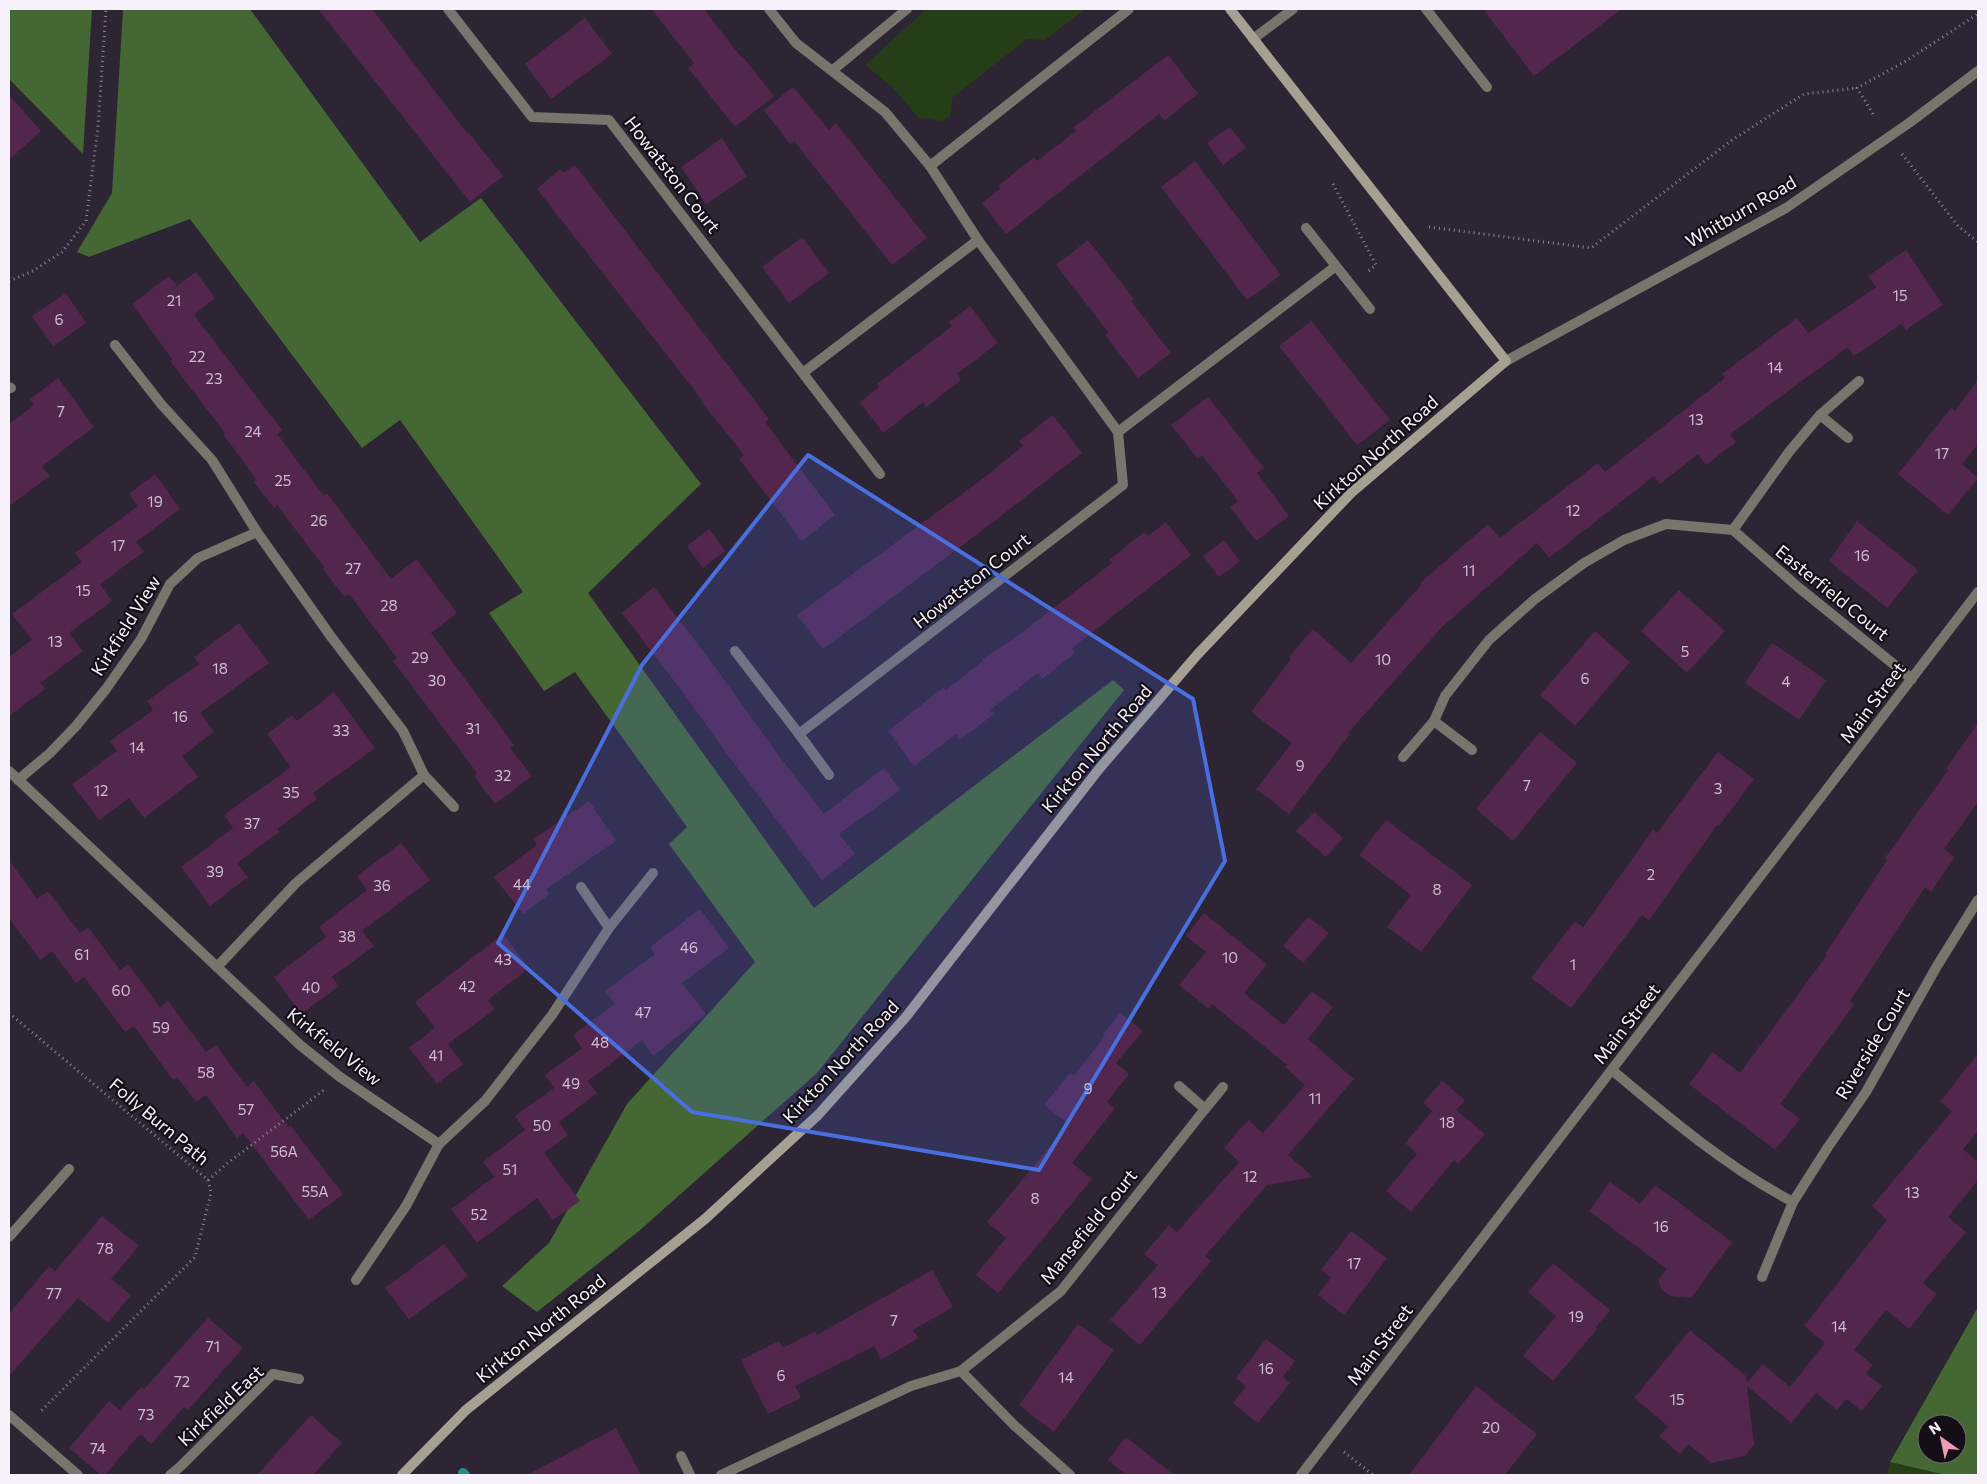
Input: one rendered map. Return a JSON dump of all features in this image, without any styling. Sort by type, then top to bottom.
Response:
[{"type":"main road","points":[[1230,9],[1506,361]]},
{"type":"main road","name":"Kirkton North Road","points":[[402,1475],[466,1410],[705,1219],[818,1115],[905,1018],[1099,769],[1197,655],[1351,493],[1506,361]]},
{"type":"street","name":"Howatston Court","points":[[448,9],[532,117],[608,120],[804,372],[880,474]]},
{"type":"street","points":[[769,9],[796,43],[885,112],[930,166],[978,240],[1118,432],[1336,266]]},
{"type":"street","points":[[833,70],[908,9]]},
{"type":"street","points":[[930,166],[1129,9]]},
{"type":"street","points":[[1253,39],[1293,9]]},
{"type":"street","points":[[1426,9],[1487,87]]},
{"type":"street","name":"Whitburn Road","points":[[1506,361],[1786,208],[1909,123],[1978,71]]},
{"type":"street","points":[[1306,228],[1370,309]]},
{"type":"street","points":[[804,372],[978,240]]},
{"type":"street","points":[[115,346],[161,404],[212,460],[257,532],[332,638],[402,731],[424,774],[454,807]]},
{"type":"street","points":[[1404,757],[1434,721],[1446,696],[1489,640],[1535,599],[1584,563],[1624,540],[1666,524],[1733,530],[1789,452],[1820,416],[1859,381]]},
{"type":"street","points":[[1820,416],[1848,438]]},
{"type":"street","name":"Howatston Court","points":[[799,734],[1123,486],[1118,432]]},
{"type":"street","name":"Easterfield Court","points":[[1733,530],[1798,588],[1912,679]]},
{"type":"street","name":"Kirkfield View","points":[[18,780],[63,740],[106,689],[141,639],[170,584],[198,558],[257,532]]},
{"type":"street","name":"Main Street","points":[[1301,1475],[1978,592]]},
{"type":"street","points":[[735,651],[829,774]]},
{"type":"street","points":[[1434,721],[1472,750]]},
{"type":"street","name":"Kirkfield View","points":[[9,771],[300,1045],[340,1077],[439,1144]]},
{"type":"street","points":[[217,967],[296,883],[424,774]]},
{"type":"street","points":[[356,1280],[406,1206],[439,1144],[485,1101],[552,1015],[609,928],[653,873]]},
{"type":"street","points":[[581,887],[609,928]]},
{"type":"street","name":"Riverside Court","points":[[1762,1277],[1793,1202],[1866,1092],[1937,966],[1978,900]]},
{"type":"street","points":[[1612,1070],[1672,1120],[1758,1184],[1793,1202]]},
{"type":"street","points":[[1179,1086],[1205,1109]]},
{"type":"street","name":"Mansefield Court","points":[[721,1475],[911,1386],[961,1371],[1061,1291],[1223,1087]]},
{"type":"street","points":[[9,1237],[69,1169]]},
{"type":"street","points":[[961,1371],[1015,1426],[1070,1475]]},
{"type":"street","name":"Kirkfield East","points":[[170,1475],[273,1374],[299,1379]]},
{"type":"street","points":[[9,1415],[78,1475]]},
{"type":"street","points":[[681,1456],[690,1475]]},
{"type":"path","points":[[9,281],[33,271],[62,252],[86,221],[98,127],[106,9]]},
{"type":"path","points":[[1425,227],[1591,248],[1732,140],[1804,94],[1858,88],[1906,61],[1978,14]]},
{"type":"path","points":[[1858,88],[1873,114]]},
{"type":"path","points":[[1902,153],[1958,226],[1978,242]]},
{"type":"path","points":[[1332,184],[1376,265],[1350,285]]},
{"type":"path","name":"Folly Burn Path","points":[[9,1013],[208,1180],[211,1193],[195,1257],[24,1428]]},
{"type":"path","points":[[208,1180],[340,1077]]},
{"type":"path","points":[[1329,1439],[1373,1475]]},
{"type":"highlighted area","points":[[808,455],[1193,699],[1225,861],[1039,1170],[692,1112],[498,943],[642,665]]},
{"type":"green space","points":[[9,9],[92,9],[83,154],[9,79]]},
{"type":"green space","points":[[123,9],[250,9],[420,242],[481,198],[701,484],[588,593],[814,908],[1113,680],[1124,690],[817,1073],[639,1231],[537,1312],[502,1286],[549,1243],[627,1104],[755,962],[669,844],[687,827],[575,672],[544,691],[489,613],[523,592],[400,420],[362,448],[190,219],[89,257],[77,252],[112,193]]},
{"type":"green space","points":[[926,9],[1085,9],[1045,40],[1027,39],[952,98],[951,115],[943,121],[919,118],[893,88],[865,65]]},
{"type":"green space","points":[[1978,1307],[1978,1475],[1946,1475],[1890,1462],[1917,1414],[1917,1464],[1967,1464],[1967,1414],[1917,1414]]},
{"type":"green space","points":[[1890,1462],[1946,1475],[1887,1475]]},
{"type":"building","points":[[318,9],[372,9],[467,133],[503,176],[470,202]]},
{"type":"building","points":[[651,9],[704,9],[774,96],[735,127],[688,68],[694,63]]},
{"type":"building","points":[[1483,9],[1622,9],[1534,76]]},
{"type":"building","points":[[585,18],[612,54],[551,99],[525,64]]},
{"type":"building","points":[[1168,55],[1198,94],[1164,121],[1159,114],[1006,234],[982,203],[1000,189],[998,186],[1034,157],[1037,161],[1076,131],[1074,127]]},
{"type":"building","points":[[793,87],[829,130],[836,123],[927,238],[892,265],[794,141],[790,144],[764,110]]},
{"type":"building","points":[[9,95],[41,131],[9,160]]},
{"type":"building","points":[[1230,127],[1246,148],[1223,165],[1207,143]]},
{"type":"building","points":[[722,138],[747,176],[706,204],[681,167]]},
{"type":"building","points":[[1195,161],[1281,275],[1247,300],[1161,187]]},
{"type":"building","points":[[575,165],[769,419],[765,422],[835,515],[802,541],[739,459],[744,455],[537,189],[560,169],[563,173]]},
{"type":"building","points":[[802,237],[829,273],[789,303],[762,267]]},
{"type":"building","points":[[1088,240],[1134,299],[1131,301],[1171,353],[1138,378],[1105,335],[1108,332],[1056,265]]},
{"type":"building","points":[[1906,250],[1943,305],[1906,330],[1901,324],[1854,356],[1848,347],[1730,434],[1736,442],[1706,465],[1698,454],[1660,484],[1654,476],[1549,558],[1537,543],[1442,627],[1348,733],[1350,734],[1289,814],[1256,789],[1292,743],[1251,712],[1291,659],[1289,657],[1313,629],[1351,663],[1421,585],[1420,583],[1488,524],[1500,538],[1598,463],[1605,472],[1725,378],[1722,374],[1797,318],[1808,333],[1876,287],[1868,276]]},
{"type":"building","points":[[196,272],[215,298],[194,315],[282,430],[277,434],[324,496],[327,493],[391,579],[416,559],[457,613],[431,633],[514,745],[510,748],[532,776],[495,804],[474,776],[477,773],[393,661],[397,658],[349,594],[344,597],[277,505],[274,508],[254,482],[257,480],[223,434],[225,433],[170,361],[172,359],[132,304],[169,276],[177,286]]},
{"type":"building","points":[[66,293],[86,323],[53,346],[32,316]]},
{"type":"building","points":[[970,306],[998,343],[957,374],[961,380],[926,407],[923,402],[883,433],[860,402],[879,387],[877,384],[952,326],[949,322]]},
{"type":"building","points":[[1311,321],[1390,420],[1357,445],[1279,346]]},
{"type":"building","points":[[58,378],[94,427],[42,466],[50,476],[9,506],[9,424],[34,405],[30,399]]},
{"type":"building","points":[[1978,380],[1978,444],[1962,464],[1978,478],[1948,515],[1898,474],[1951,408],[1955,411]]},
{"type":"building","points":[[1208,397],[1264,468],[1257,473],[1289,516],[1256,541],[1230,507],[1238,501],[1202,455],[1198,459],[1171,425]]},
{"type":"building","points":[[1053,415],[1082,453],[823,649],[797,615],[985,477],[1023,446],[1019,441]]},
{"type":"building","points":[[155,474],[180,509],[136,542],[144,552],[100,584],[112,601],[69,633],[83,651],[40,683],[45,689],[9,716],[9,657],[32,640],[12,614],[82,562],[75,553],[138,506],[129,494]]},
{"type":"building","points":[[1857,521],[1918,570],[1887,608],[1829,561]]},
{"type":"building","points":[[1166,522],[1191,555],[1072,648],[1075,653],[1042,679],[1038,673],[990,710],[994,714],[960,740],[956,734],[914,766],[888,731],[944,687],[946,690],[983,661],[982,659],[1012,640],[1112,563],[1109,560],[1144,532],[1148,536]]},
{"type":"building","points":[[709,529],[725,551],[703,568],[687,546]]},
{"type":"building","points":[[1224,540],[1240,561],[1219,577],[1203,556]]},
{"type":"building","points":[[654,587],[824,814],[884,768],[900,790],[839,834],[855,854],[822,880],[622,613]]},
{"type":"building","points":[[1679,590],[1725,631],[1687,673],[1641,631]]},
{"type":"building","points":[[239,623],[269,663],[200,713],[214,732],[182,756],[198,777],[144,818],[129,798],[99,820],[72,784],[117,751],[110,741],[153,710],[147,701],[199,664],[194,657]]},
{"type":"building","points":[[1595,631],[1630,662],[1575,726],[1540,695]]},
{"type":"building","points":[[1772,643],[1826,680],[1799,720],[1745,683]]},
{"type":"building","points":[[334,692],[375,748],[313,793],[317,799],[277,829],[279,832],[237,863],[248,877],[210,906],[181,867],[233,828],[224,815],[291,767],[267,734],[292,715],[297,721]]},
{"type":"building","points":[[1978,723],[1978,802],[1944,849],[1955,857],[1931,892],[1925,887],[1850,1001],[1854,1005],[1780,1104],[1800,1119],[1775,1150],[1689,1084],[1713,1052],[1740,1073],[1827,955],[1825,954],[1887,860],[1885,858],[1948,770],[1946,769]]},
{"type":"building","points":[[1540,732],[1577,763],[1513,841],[1476,809]]},
{"type":"building","points":[[1718,752],[1754,779],[1719,826],[1717,825],[1649,920],[1642,915],[1571,1008],[1531,978],[1575,921],[1583,927],[1653,830],[1657,833]]},
{"type":"building","points":[[589,801],[616,841],[546,889],[549,894],[523,914],[494,877],[537,845],[533,839]]},
{"type":"building","points":[[1314,812],[1343,838],[1326,857],[1296,831]]},
{"type":"building","points":[[1386,820],[1472,885],[1421,952],[1387,927],[1411,895],[1359,855]]},
{"type":"building","points":[[401,843],[430,880],[362,931],[374,946],[332,977],[339,986],[301,1014],[274,977],[326,937],[319,927],[367,890],[357,876]]},
{"type":"building","points":[[9,860],[37,899],[48,891],[80,933],[88,927],[120,970],[128,964],[160,1007],[168,1001],[206,1052],[216,1045],[247,1087],[254,1081],[288,1127],[290,1125],[343,1194],[309,1220],[243,1133],[237,1138],[206,1095],[196,1102],[177,1077],[173,1080],[134,1026],[125,1032],[84,977],[76,983],[52,951],[40,960],[9,918]]},
{"type":"building","points":[[700,909],[729,948],[682,983],[706,1014],[653,1056],[642,1040],[588,1081],[597,1093],[559,1122],[568,1135],[544,1153],[580,1201],[553,1220],[537,1198],[477,1243],[451,1209],[494,1177],[483,1162],[525,1130],[515,1116],[554,1088],[545,1075],[582,1048],[573,1035],[615,1004],[605,991],[655,954],[650,947]]},
{"type":"building","points":[[1204,913],[1267,964],[1244,993],[1284,1025],[1312,991],[1333,1007],[1308,1039],[1354,1079],[1288,1155],[1313,1177],[1267,1185],[1205,1256],[1211,1261],[1140,1345],[1110,1320],[1158,1265],[1144,1254],[1169,1225],[1177,1232],[1239,1162],[1224,1148],[1248,1120],[1263,1133],[1305,1085],[1285,1067],[1287,1065],[1212,1004],[1209,1009],[1179,985],[1206,952],[1186,936]]},
{"type":"building","points":[[1308,917],[1329,933],[1303,963],[1283,946]]},
{"type":"building","points":[[503,934],[529,968],[488,1000],[495,1009],[448,1044],[463,1064],[437,1084],[409,1048],[435,1028],[415,1002]]},
{"type":"building","points":[[1120,1013],[1143,1031],[1116,1063],[1129,1074],[1107,1102],[1115,1108],[1072,1163],[1092,1179],[998,1293],[976,1275],[1006,1238],[987,1222],[1069,1124],[1044,1105],[1070,1073],[1074,1076]]},
{"type":"building","points":[[1978,1053],[1978,1131],[1963,1149],[1978,1162],[1978,1180],[1948,1217],[1966,1232],[1923,1283],[1937,1294],[1909,1329],[1886,1310],[1854,1350],[1873,1365],[1866,1374],[1882,1386],[1862,1411],[1846,1399],[1837,1410],[1816,1393],[1791,1423],[1747,1386],[1754,1445],[1745,1456],[1711,1463],[1688,1444],[1680,1454],[1659,1436],[1668,1426],[1634,1398],[1690,1330],[1746,1376],[1747,1383],[1763,1364],[1790,1387],[1825,1343],[1804,1326],[1887,1220],[1872,1206],[1952,1111],[1940,1102]]},
{"type":"building","points":[[1442,1081],[1465,1100],[1456,1110],[1485,1134],[1458,1164],[1454,1160],[1411,1212],[1386,1191],[1417,1154],[1405,1143],[1432,1111],[1423,1103]]},
{"type":"building","points":[[1610,1182],[1640,1204],[1655,1185],[1732,1242],[1691,1298],[1670,1296],[1662,1290],[1658,1280],[1667,1269],[1589,1211]]},
{"type":"building","points":[[102,1216],[139,1246],[111,1279],[131,1295],[108,1323],[78,1298],[9,1376],[9,1314],[49,1266],[55,1271]]},
{"type":"building","points":[[1351,1231],[1387,1258],[1344,1315],[1318,1295],[1331,1278],[1321,1270]]},
{"type":"building","points":[[444,1244],[468,1276],[409,1319],[385,1288]]},
{"type":"building","points":[[1553,1263],[1610,1310],[1596,1327],[1597,1329],[1553,1381],[1523,1356],[1556,1316],[1528,1292]]},
{"type":"building","points":[[932,1270],[953,1307],[913,1330],[918,1338],[881,1360],[874,1346],[795,1386],[801,1398],[768,1414],[741,1360],[779,1341],[783,1348],[815,1331],[817,1335]]},
{"type":"building","points":[[208,1318],[243,1348],[188,1410],[184,1407],[151,1444],[140,1434],[105,1475],[101,1475],[69,1448],[109,1401],[120,1410],[141,1387],[144,1389]]},
{"type":"building","points":[[1078,1324],[1114,1350],[1054,1432],[1019,1405]]},
{"type":"building","points":[[1266,1339],[1295,1361],[1283,1377],[1290,1383],[1258,1423],[1233,1403],[1246,1386],[1236,1378]]},
{"type":"building","points":[[1476,1386],[1537,1434],[1505,1475],[1409,1475]]},
{"type":"building","points":[[311,1415],[342,1443],[313,1475],[257,1475]]},
{"type":"building","points":[[616,1428],[641,1475],[527,1475]]},
{"type":"building","points":[[1126,1437],[1174,1475],[1127,1475],[1108,1460]]}]
